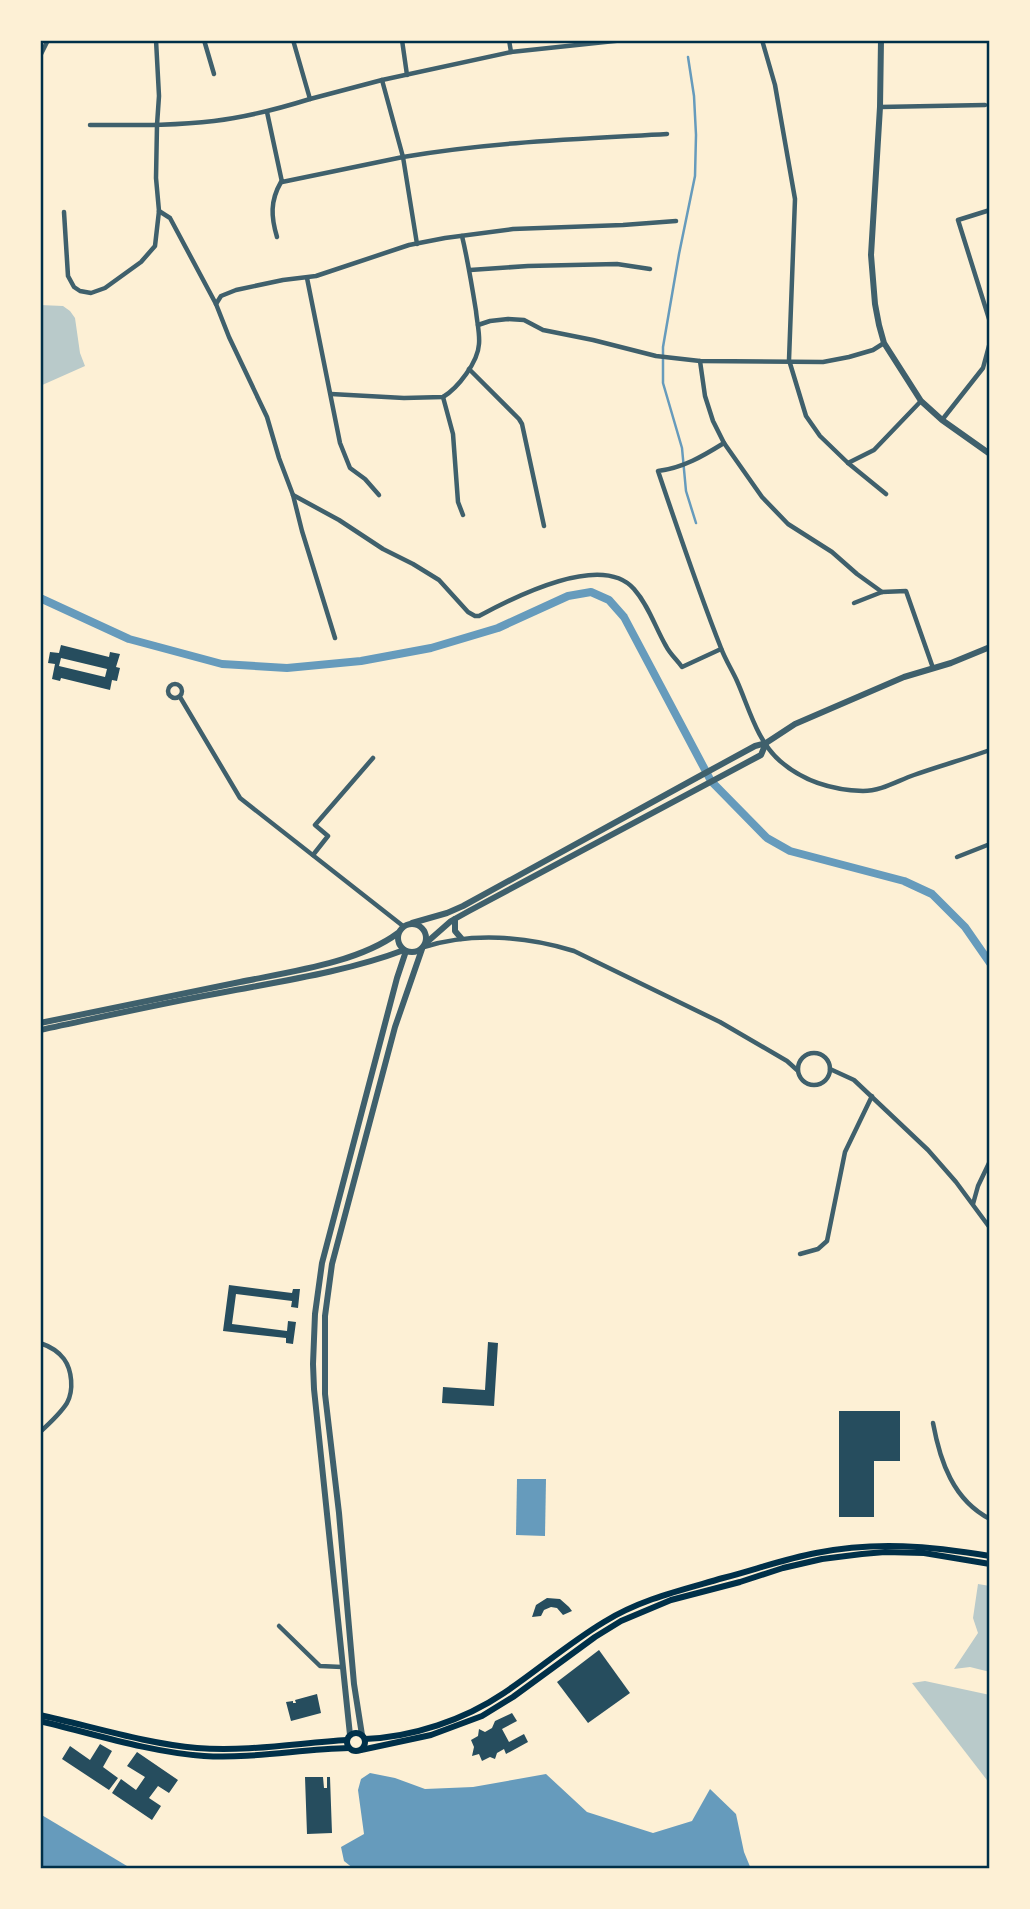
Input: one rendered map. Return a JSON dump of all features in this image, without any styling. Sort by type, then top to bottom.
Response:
[{"type":"main road","points":[[40,1714],[149,1740],[197,1748],[245,1748],[348,1738],[356,1733],[363,1737],[385,1738],[407,1734],[463,1715],[503,1694],[607,1620],[643,1602],[679,1590],[780,1561],[859,1547],[926,1546],[990,1556]]},
{"type":"main road","points":[[40,1721],[146,1747],[202,1756],[349,1748],[355,1751],[431,1735],[482,1716],[513,1697],[595,1637],[621,1622],[671,1600],[740,1582],[783,1567],[822,1559],[886,1552],[915,1553],[990,1564]]},
{"type":"main road","points":[[361,1750],[365,1745],[363,1737]]},
{"type":"main road","points":[[348,1738],[349,1748]]},
{"type":"street","points":[[40,62],[48,40]]},
{"type":"street","points":[[64,212],[68,276],[74,287],[80,291],[91,293],[105,288],[141,262],[155,246],[159,211],[156,178],[159,96],[156,40]]},
{"type":"street","points":[[205,40],[214,74]]},
{"type":"street","points":[[293,40],[310,99]]},
{"type":"street","points":[[402,40],[407,75]]},
{"type":"street","points":[[509,40],[511,52]]},
{"type":"street","points":[[90,125],[157,125],[215,121],[267,112],[382,80],[511,52],[624,40]]},
{"type":"street","points":[[762,40],[775,85],[795,199],[789,360],[806,416],[820,436],[886,494]]},
{"type":"street","points":[[881,40],[872,255],[875,304],[884,343],[920,401],[990,454]]},
{"type":"street","points":[[382,80],[403,157],[417,244]]},
{"type":"street","points":[[880,107],[985,105]]},
{"type":"street","points":[[267,112],[281,182],[276,190],[271,214],[277,237]]},
{"type":"street","points":[[281,182],[449,149],[667,134]]},
{"type":"street","points":[[990,210],[958,220],[990,322]]},
{"type":"street","points":[[159,211],[170,218],[216,304],[234,349],[267,417],[335,638]]},
{"type":"street","points":[[216,304],[221,296],[236,290],[283,279],[307,278],[417,244],[513,229],[676,221]]},
{"type":"street","points":[[331,394],[421,399],[449,394],[476,360],[479,345],[470,270],[462,236]]},
{"type":"street","points":[[470,270],[617,264],[650,269]]},
{"type":"street","points":[[307,278],[340,443],[350,468],[365,479],[379,495]]},
{"type":"street","points":[[478,325],[508,319],[524,320],[543,330],[656,356],[700,361],[806,362],[841,359],[873,350],[884,343]]},
{"type":"street","points":[[983,368],[990,342]]},
{"type":"street","points":[[700,361],[708,409],[724,443],[762,497],[788,524],[832,552],[883,592]]},
{"type":"street","points":[[942,420],[983,368],[990,363]]},
{"type":"street","points":[[469,369],[519,419],[544,526]]},
{"type":"street","points":[[443,397],[453,434],[458,502],[463,515]]},
{"type":"street","points":[[848,463],[874,450],[920,401]]},
{"type":"street","points":[[724,443],[689,463],[658,471],[721,649],[757,728],[780,761],[799,776],[812,782],[865,791],[875,790],[990,750]]},
{"type":"street","points":[[293,495],[439,580],[468,612],[475,616],[554,582],[594,573],[603,574],[624,580],[634,589],[647,608],[666,648],[682,667],[721,649]]},
{"type":"street","points":[[853,603],[883,592],[906,591],[933,668]]},
{"type":"street","points":[[40,1023],[316,966],[364,952],[398,933],[403,926],[447,914],[463,906],[755,746],[766,743],[795,724],[904,677],[990,647]]},
{"type":"street","points":[[180,697],[240,798],[403,926]]},
{"type":"street","points":[[424,946],[439,930],[455,919],[761,755],[766,743]]},
{"type":"street","points":[[313,855],[328,836],[314,825],[373,758]]},
{"type":"street","points":[[957,857],[990,844]]},
{"type":"street","points":[[455,919],[455,931],[461,938]]},
{"type":"street","points":[[363,1737],[354,1684],[325,1394],[325,1316],[332,1264],[395,1027],[427,938],[424,929],[412,923]]},
{"type":"street","points":[[398,933],[400,946],[412,953],[444,940],[490,937],[530,940],[574,951],[720,1021],[787,1061],[797,1070],[800,1078],[812,1085],[823,1082],[830,1069],[826,1058],[814,1052],[803,1056],[798,1062],[797,1070]]},
{"type":"street","points":[[40,1031],[300,978],[405,951]]},
{"type":"street","points":[[348,1738],[314,1389],[315,1314],[322,1263],[332,1220],[405,951]]},
{"type":"street","points":[[830,1069],[854,1080],[928,1150],[990,1228]]},
{"type":"street","points":[[800,1254],[818,1249],[827,1241],[845,1152],[872,1096]]},
{"type":"street","points":[[973,1205],[978,1186],[990,1161]]},
{"type":"street","points":[[40,1343],[64,1359],[69,1371],[71,1395],[40,1432]]},
{"type":"street","points":[[933,1423],[938,1451],[947,1472],[965,1501],[990,1519]]},
{"type":"street","points":[[279,1626],[320,1666],[342,1667]]},
{"type":"shaded area","points":[[40,305],[63,306],[70,311],[75,318],[80,353],[85,366],[40,386]]},
{"type":"shaded area","points":[[978,1584],[990,1586],[990,1672],[970,1667],[954,1669],[978,1633],[973,1618]]},
{"type":"shaded area","points":[[925,1681],[990,1695],[990,1784],[912,1683]]},
{"type":"water","points":[[517,1479],[546,1479],[545,1536],[516,1535]]},
{"type":"water","points":[[370,1773],[395,1778],[425,1789],[473,1787],[546,1774],[587,1812],[653,1833],[692,1821],[710,1789],[736,1814],[744,1852],[751,1869],[354,1869],[344,1861],[341,1847],[364,1834],[358,1790],[361,1779]]},
{"type":"water","points":[[40,1814],[132,1869],[40,1869]]},
{"type":"building","points":[[61,645],[109,657],[110,652],[120,654],[116,667],[120,668],[117,681],[112,680],[110,690],[61,678],[60,681],[52,679],[55,664],[48,663],[50,652],[59,653]],"holes":[[[61,658],[107,669],[105,677],[59,666]]]},
{"type":"building","points":[[229,1285],[292,1293],[293,1289],[300,1289],[298,1308],[291,1307],[292,1301],[236,1294],[232,1324],[287,1331],[288,1321],[296,1322],[293,1344],[286,1343],[286,1338],[223,1331]]},
{"type":"building","points":[[488,1342],[498,1343],[494,1406],[442,1403],[443,1387],[485,1390]]},
{"type":"building","points":[[839,1411],[900,1411],[900,1461],[874,1461],[874,1517],[839,1517]]},
{"type":"building","points":[[547,1598],[560,1599],[572,1611],[563,1615],[557,1608],[551,1607],[544,1610],[541,1616],[532,1617],[536,1605]]},
{"type":"building","points":[[599,1650],[630,1693],[588,1723],[557,1682]]},
{"type":"building","points":[[317,1694],[321,1713],[291,1721],[286,1702],[296,1703],[295,1700]]},
{"type":"building","points":[[512,1713],[517,1721],[502,1729],[509,1742],[524,1734],[528,1742],[506,1754],[504,1749],[497,1753],[495,1759],[490,1757],[482,1761],[479,1754],[472,1756],[474,1747],[471,1740],[478,1736],[479,1729],[485,1732],[492,1728],[495,1721]]},
{"type":"building","points":[[100,1744],[112,1751],[103,1767],[118,1778],[109,1790],[62,1759],[70,1746],[90,1760]]},
{"type":"building","points":[[137,1752],[178,1780],[169,1793],[158,1786],[149,1798],[161,1806],[152,1820],[112,1793],[121,1779],[136,1790],[145,1777],[127,1766]]},
{"type":"building","points":[[305,1777],[323,1777],[324,1788],[327,1788],[327,1777],[330,1777],[332,1833],[307,1834]]},
{"type":"waterway","points":[[688,57],[694,96],[695,176],[663,347],[663,383],[682,448],[686,491],[696,523]]},
{"type":"waterway","points":[[40,598],[129,639],[222,664],[287,668],[361,661],[431,648],[498,628],[568,596],[591,592],[609,600],[624,617],[711,781],[767,838],[790,851],[904,881],[932,894],[965,927],[990,963]]}]
